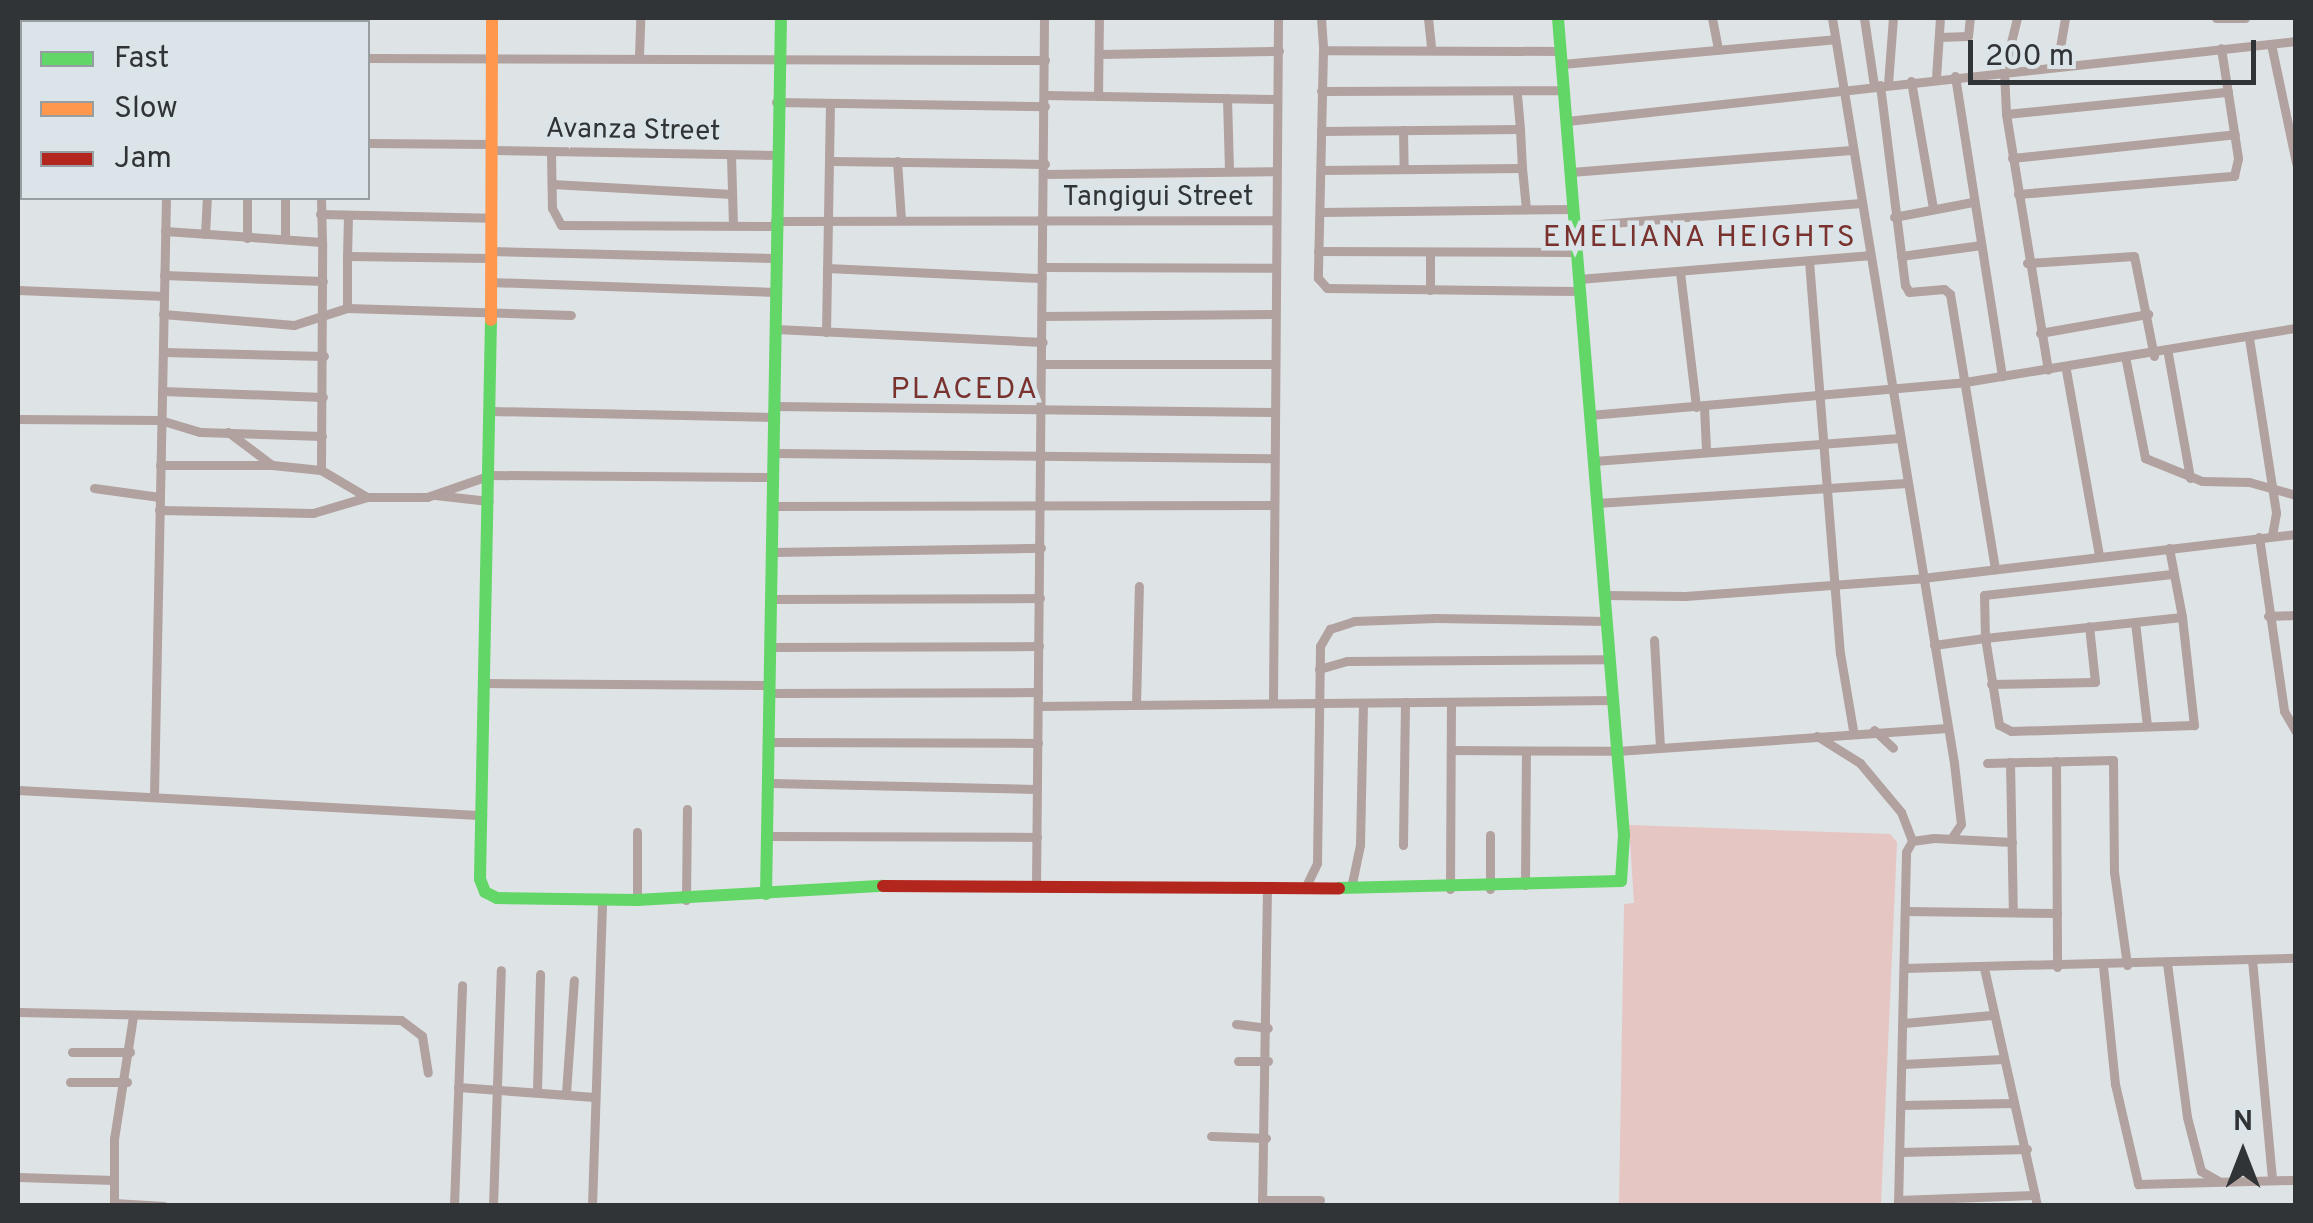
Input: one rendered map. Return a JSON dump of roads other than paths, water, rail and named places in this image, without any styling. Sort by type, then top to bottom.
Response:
[{"type":"street","points":[[492,18],[491,474],[482,815],[485,892],[602,900],[686,900],[879,886],[1490,889],[1608,884],[1624,877],[1558,18]]},
{"type":"street","points":[[639,56],[640,18]]},
{"type":"street","points":[[766,894],[771,783],[776,102],[780,18]]},
{"type":"street","points":[[1036,887],[1044,18]]},
{"type":"street","points":[[1098,96],[1099,18]]},
{"type":"street","points":[[1272,703],[1278,18]]},
{"type":"street","points":[[1322,18],[1318,278],[1328,288],[1430,290],[1580,285],[1869,255]]},
{"type":"street","points":[[1428,18],[1431,50]]},
{"type":"street","points":[[1712,18],[1718,49]]},
{"type":"street","points":[[1832,18],[1947,728],[1961,824],[1953,836]]},
{"type":"street","points":[[1864,18],[1880,85],[1894,217],[1910,292],[1944,288],[1950,294],[1995,569]]},
{"type":"street","points":[[1880,85],[1892,18]]},
{"type":"street","points":[[1936,78],[1940,18]]},
{"type":"street","points":[[1939,37],[1968,36],[1970,18]]},
{"type":"street","points":[[2016,18],[2004,70],[2006,114],[2027,262],[2048,370]]},
{"type":"street","points":[[2057,65],[2065,18]]},
{"type":"street","points":[[2216,18],[2245,18]]},
{"type":"street","points":[[1322,50],[1431,50],[1561,57],[1835,39]]},
{"type":"street","points":[[1566,120],[1845,92],[2004,70],[2296,42]]},
{"type":"street","points":[[2271,44],[2296,162]]},
{"type":"street","points":[[2018,194],[2228,178],[2238,169],[2220,48]]},
{"type":"street","points":[[1099,54],[1278,51]]},
{"type":"street","points":[[370,58],[1046,60]]},
{"type":"street","points":[[1955,76],[2002,376]]},
{"type":"street","points":[[1912,81],[1933,209]]},
{"type":"street","points":[[1322,91],[1564,90]]},
{"type":"street","points":[[1517,91],[1526,209]]},
{"type":"street","points":[[2006,114],[2228,92]]},
{"type":"street","points":[[776,102],[1045,101],[1098,96],[1277,99]]},
{"type":"street","points":[[1228,98],[1228,171]]},
{"type":"street","points":[[826,332],[830,102]]},
{"type":"street","points":[[1321,130],[1520,130]]},
{"type":"street","points":[[1404,130],[1404,169]]},
{"type":"street","points":[[2012,158],[2235,134]]},
{"type":"street","name":"Avanza Street","points":[[370,143],[552,153],[776,155]]},
{"type":"street","points":[[1571,172],[1851,150]]},
{"type":"street","points":[[552,153],[552,184],[732,194]]},
{"type":"street","points":[[730,155],[733,224]]},
{"type":"street","points":[[831,161],[1275,172]]},
{"type":"street","points":[[897,161],[901,218]]},
{"type":"street","points":[[1321,170],[1522,168]]},
{"type":"street","name":"Tangigui Street","points":[[552,184],[553,217],[561,225],[775,224],[901,218],[1274,220]]},
{"type":"street","points":[[154,795],[166,200]]},
{"type":"street","points":[[206,200],[206,234]]},
{"type":"street","points":[[247,200],[247,238]]},
{"type":"street","points":[[285,200],[285,240]]},
{"type":"street","points":[[320,200],[324,312],[321,470]]},
{"type":"street","points":[[1575,226],[1860,202]]},
{"type":"street","points":[[1894,217],[1973,202]]},
{"type":"street","points":[[1320,212],[1574,209]]},
{"type":"street","points":[[320,214],[490,218]]},
{"type":"street","points":[[346,308],[348,216]]},
{"type":"street","points":[[166,231],[322,242]]},
{"type":"street","points":[[1901,256],[1981,245]]},
{"type":"street","points":[[1318,251],[1577,252]]},
{"type":"street","points":[[1430,252],[1430,290]]},
{"type":"street","points":[[346,256],[775,258]]},
{"type":"street","points":[[2027,262],[2134,256],[2154,356]]},
{"type":"street","points":[[1809,262],[1826,487],[1853,730]]},
{"type":"street","points":[[826,268],[1042,273],[1274,268]]},
{"type":"street","points":[[1680,272],[1706,450]]},
{"type":"street","points":[[164,275],[322,281]]},
{"type":"street","points":[[490,282],[775,292]]},
{"type":"street","points":[[18,290],[164,296]]},
{"type":"street","points":[[163,314],[294,325],[324,312],[346,308],[571,315]]},
{"type":"street","points":[[1042,316],[1274,314]]},
{"type":"street","points":[[2040,333],[2148,314]]},
{"type":"street","points":[[776,328],[1043,342]]},
{"type":"street","points":[[1590,415],[1890,392],[2126,361],[2296,328]]},
{"type":"street","points":[[2249,338],[2272,486],[2272,536]]},
{"type":"street","points":[[162,352],[324,356]]},
{"type":"street","points":[[2168,354],[2190,478]]},
{"type":"street","points":[[2126,361],[2140,451],[2190,478],[2272,486],[2296,495]]},
{"type":"street","points":[[1043,364],[1273,364]]},
{"type":"street","points":[[2066,370],[2100,556]]},
{"type":"street","points":[[162,391],[323,398]]},
{"type":"street","points":[[491,411],[775,412],[1042,407],[1272,412]]},
{"type":"street","points":[[18,420],[160,420],[178,430],[322,436]]},
{"type":"street","points":[[228,432],[272,465]]},
{"type":"street","points":[[1594,461],[1824,440],[1899,438]]},
{"type":"street","points":[[774,453],[1273,458]]},
{"type":"street","points":[[160,464],[272,465],[321,470],[367,496]]},
{"type":"street","points":[[2174,469],[2188,466]]},
{"type":"street","points":[[436,495],[491,474],[773,477]]},
{"type":"street","points":[[1597,503],[1906,483]]},
{"type":"street","points":[[94,488],[159,497]]},
{"type":"street","points":[[159,510],[312,513],[367,496],[436,495],[489,501]]},
{"type":"street","points":[[774,506],[1040,502],[1274,506]]},
{"type":"street","points":[[1604,595],[1684,596],[1922,578],[2296,534]]},
{"type":"street","points":[[2259,537],[2286,721],[2296,732]]},
{"type":"street","points":[[772,552],[1040,548]]},
{"type":"street","points":[[2169,548],[2196,720],[2186,728],[2004,730],[1991,684],[1984,595],[2172,574]]},
{"type":"street","points":[[1136,704],[1139,586]]},
{"type":"street","points":[[771,599],[1040,598]]},
{"type":"street","points":[[2268,616],[2296,615]]},
{"type":"street","points":[[1934,645],[2182,617]]},
{"type":"street","points":[[1305,888],[1316,863],[1319,669],[1323,637],[1342,623],[1607,620]]},
{"type":"street","points":[[2135,622],[2147,726]]},
{"type":"street","points":[[1991,684],[2094,682],[2089,626]]},
{"type":"street","points":[[1654,640],[1660,746]]},
{"type":"street","points":[[770,647],[1039,646]]},
{"type":"street","points":[[1319,669],[1346,661],[1610,659]]},
{"type":"street","points":[[487,683],[1038,692]]},
{"type":"street","points":[[1038,706],[1613,700]]},
{"type":"street","points":[[1351,888],[1360,845],[1363,702]]},
{"type":"street","points":[[1403,845],[1405,702]]},
{"type":"street","points":[[1450,889],[1451,702]]},
{"type":"street","points":[[1451,750],[1617,750],[1853,730],[1947,728]]},
{"type":"street","points":[[1874,730],[1894,748]]},
{"type":"street","points":[[1814,735],[1860,763],[1902,812],[1912,842],[1905,911],[1898,1202],[2036,1200],[1984,968]]},
{"type":"street","points":[[771,742],[1038,743]]},
{"type":"street","points":[[1525,886],[1526,750]]},
{"type":"street","points":[[1986,763],[2113,760],[2112,850],[2127,965]]},
{"type":"street","points":[[2056,761],[2058,967]]},
{"type":"street","points":[[2010,762],[2013,912]]},
{"type":"street","points":[[771,783],[1036,789]]},
{"type":"street","points":[[18,790],[482,815]]},
{"type":"street","points":[[686,900],[687,808]]},
{"type":"street","points":[[636,900],[638,832]]},
{"type":"street","points":[[1490,835],[1490,889]]},
{"type":"street","points":[[770,836],[1037,836]]},
{"type":"street","points":[[1912,842],[1953,836],[2012,842]]},
{"type":"street","points":[[1268,888],[1268,1061],[1262,1202],[1320,1200]]},
{"type":"street","points":[[592,1206],[602,900]]},
{"type":"street","points":[[1905,911],[2057,913]]},
{"type":"street","points":[[1904,968],[2103,966],[2296,958]]},
{"type":"street","points":[[2252,959],[2272,1180]]},
{"type":"street","points":[[2167,962],[2201,1171],[2218,1182]]},
{"type":"street","points":[[2103,966],[2130,1171],[2145,1187],[2296,1180]]},
{"type":"street","points":[[493,1206],[501,970]]},
{"type":"street","points":[[537,1091],[540,974]]},
{"type":"street","points":[[566,1093],[574,980]]},
{"type":"street","points":[[454,1205],[462,984]]},
{"type":"street","points":[[18,1012],[408,1021],[425,1042],[428,1073]]},
{"type":"street","points":[[133,1016],[127,1082],[115,1134],[114,1204],[164,1206]]},
{"type":"street","points":[[1904,1023],[1992,1016]]},
{"type":"street","points":[[1236,1024],[1268,1028]]},
{"type":"street","points":[[72,1052],[130,1052]]},
{"type":"street","points":[[1903,1064],[2003,1059]]},
{"type":"street","points":[[1238,1061],[1268,1061]]},
{"type":"street","points":[[70,1082],[127,1082]]},
{"type":"street","points":[[458,1087],[596,1097]]},
{"type":"street","points":[[1901,1106],[2014,1103]]},
{"type":"street","points":[[1211,1136],[1266,1138]]},
{"type":"street","points":[[1900,1152],[2027,1149]]},
{"type":"street","points":[[2188,1185],[2201,1171]]},
{"type":"street","points":[[18,1178],[114,1180]]},
{"type":"district","name":"EMELIANA HEIGHTS","points":[[1700,239]]},
{"type":"district","name":"PLACEDA","points":[[965,391]]}]
